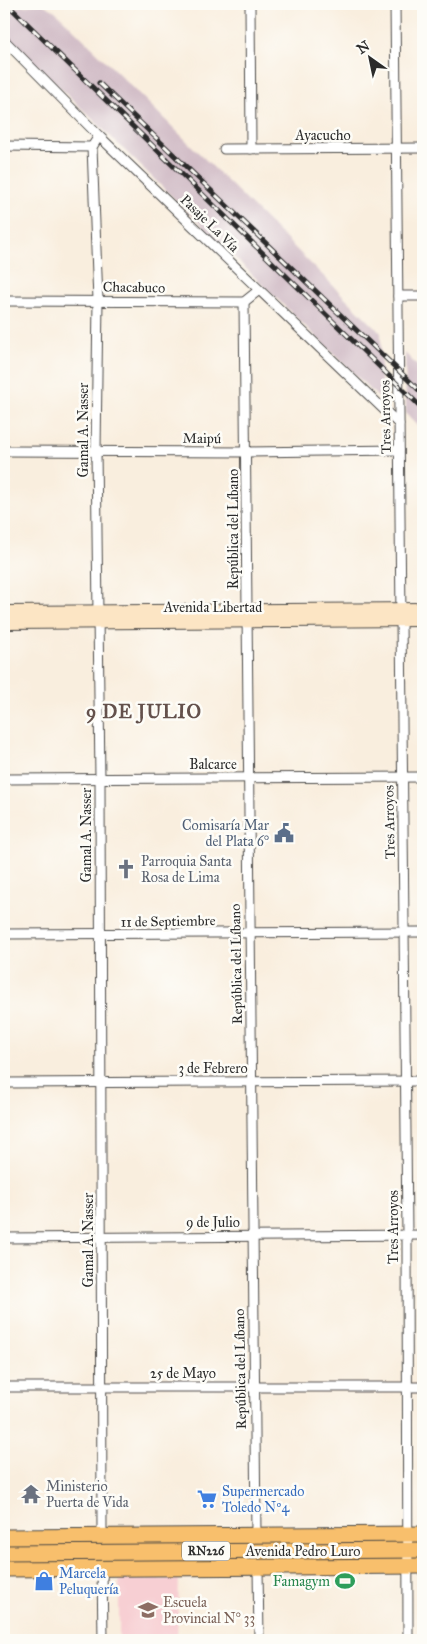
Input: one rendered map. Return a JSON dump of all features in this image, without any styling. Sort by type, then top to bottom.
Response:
[{"type":"highway","name":"Avenida Pedro Luro","points":[[4,1537],[423,1534]]},
{"type":"highway","name":"Avenida Pedro Luro","points":[[4,1553],[423,1550]]},
{"type":"highway","name":"Avenida Pedro Luro","points":[[4,1570],[423,1566]]},
{"type":"main road","name":"Avenida Libertad","points":[[401,615],[423,609]]},
{"type":"main road","name":"Avenida Libertad","points":[[4,612],[98,617]]},
{"type":"main road","name":"Avenida Libertad","points":[[4,623],[98,617],[401,615],[423,620]]},
{"type":"street","points":[[250,4],[251,149]]},
{"type":"street","name":"Tres Arroyos","points":[[395,4],[407,1235],[408,1640]]},
{"type":"street","name":"Pasaje La Vía","points":[[4,40],[99,136],[399,424]]},
{"type":"street","points":[[4,146],[92,147],[99,136]]},
{"type":"street","name":"Gamal A. Nasser","points":[[92,147],[98,300],[96,450],[100,778],[102,1536]]},
{"type":"street","name":"Ayacucho","points":[[224,149],[423,148]]},
{"type":"street","points":[[244,302],[259,290]]},
{"type":"street","points":[[398,296],[423,296]]},
{"type":"street","name":"Chacabuco","points":[[4,301],[244,302]]},
{"type":"street","name":"República del Líbano","points":[[244,302],[247,452],[248,778],[256,1535]]},
{"type":"street","name":"Maipú","points":[[4,451],[247,452],[399,450]]},
{"type":"street","name":"Balcarce","points":[[4,779],[423,777]]},
{"type":"street","name":"11 de Septiembre","points":[[4,934],[423,932]]},
{"type":"street","name":"3 de Febrero","points":[[4,1084],[423,1081]]},
{"type":"street","name":"9 de Julio","points":[[4,1238],[423,1234]]},
{"type":"street","name":"25 de Mayo","points":[[4,1388],[423,1387]]},
{"type":"street","points":[[258,1568],[259,1640]]},
{"type":"street","points":[[102,1569],[103,1640]]},
{"type":"shaded area","points":[[42,4],[54,10],[381,333],[381,400],[4,33],[4,8]]},
{"type":"shaded area","points":[[405,353],[423,372],[423,432],[406,414]]},
{"type":"shaded area","name":"Escuela Provincial N° 33","points":[[179,1579],[177,1640],[119,1640],[119,1580]]},
{"type":"railway","points":[[7,4],[423,409]]},
{"type":"railway","points":[[99,83],[423,394]]},
{"type":"place","name":"Comisaría Mar del Plata 6°","points":[[284,833]]},
{"type":"place","name":"Parroquia Santa Rosa de Lima","points":[[126,869]]},
{"type":"place","name":"Ministerio Puerta de Vida","points":[[31,1494]]},
{"type":"place","name":"Supermercado Toledo Nº4","points":[[207,1499]]},
{"type":"place","name":"Marcela Peluquería","points":[[44,1581]]},
{"type":"place","name":"Famagym","points":[[345,1581]]},
{"type":"place","name":"Escuela Provincial N° 33","points":[[148,1610]]},
{"type":"district","name":"9 DE JULIO","points":[[144,711]]}]
